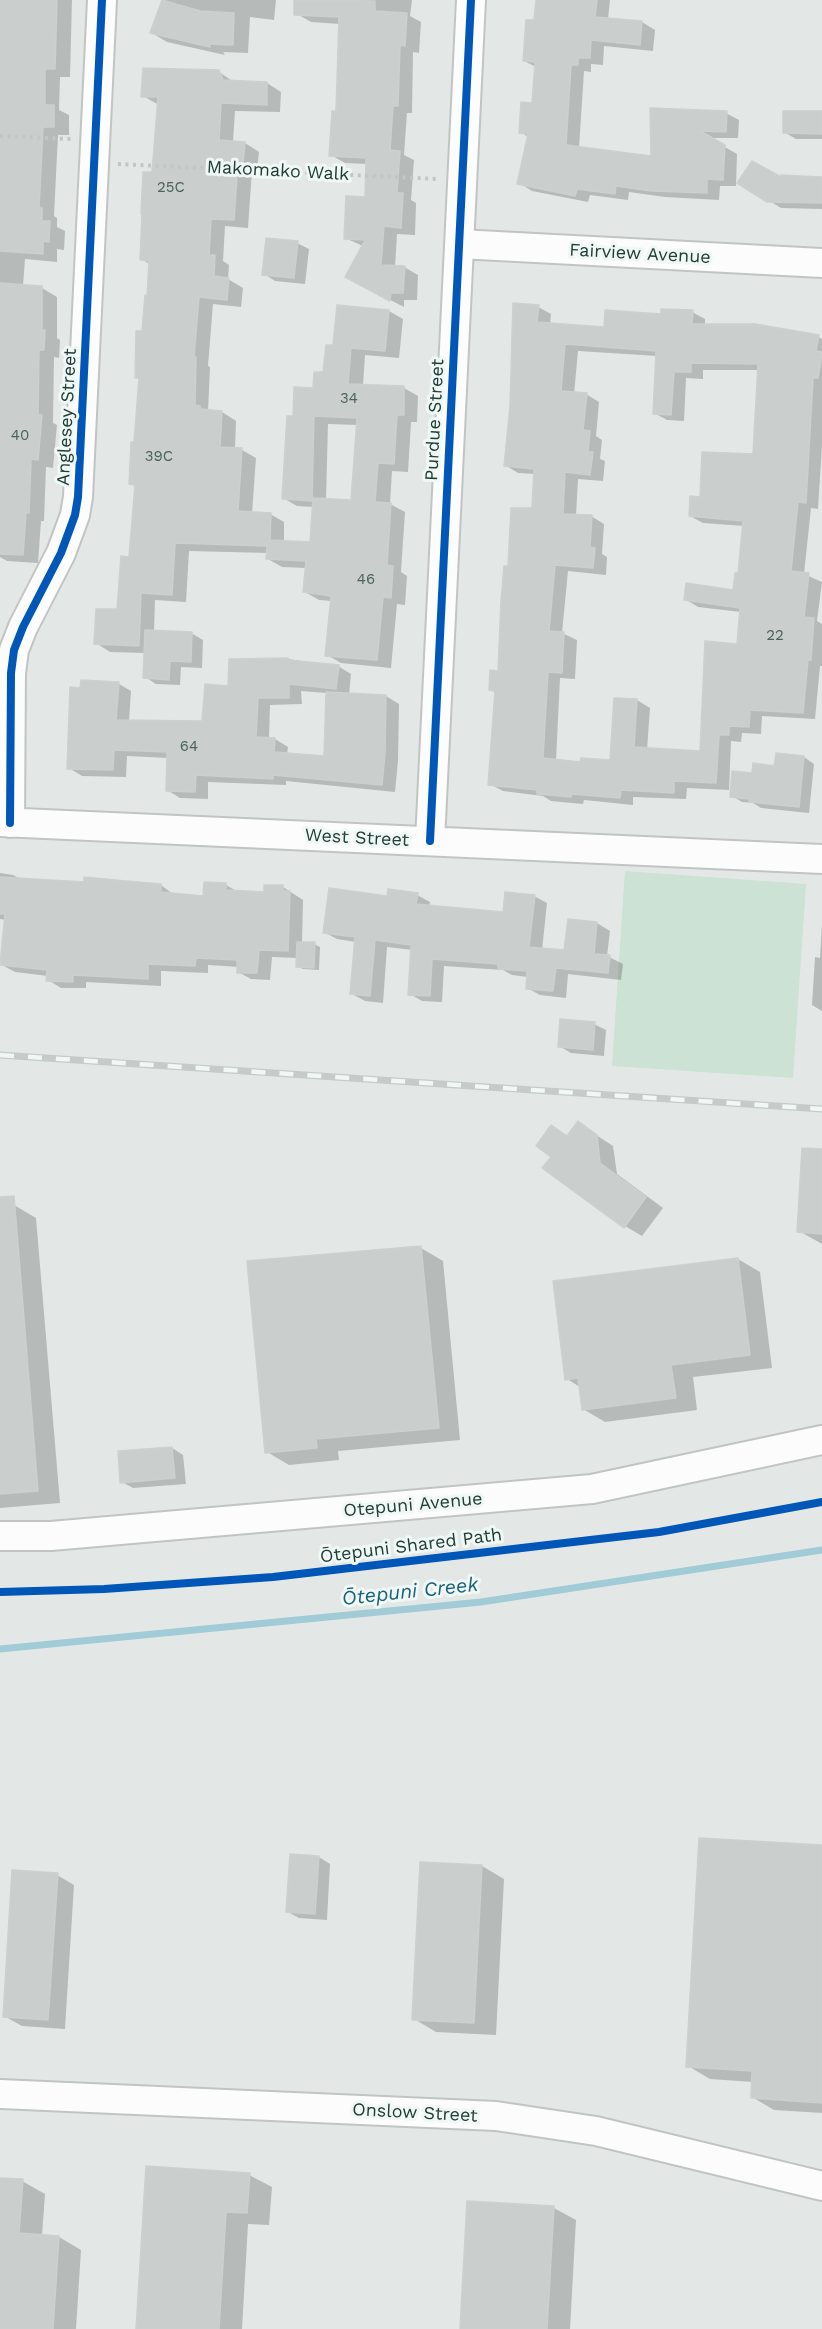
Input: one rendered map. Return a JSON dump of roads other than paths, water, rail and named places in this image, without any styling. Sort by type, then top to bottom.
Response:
[{"type":"street","name":"Anglesey Street","points":[[5,823],[11,673],[14,650],[23,627],[61,553],[75,515],[78,496],[102,0]]},
{"type":"street","name":"Purdue Street","points":[[430,841],[471,0]]},
{"type":"street","name":"Fairview Avenue","points":[[459,244],[822,263]]},
{"type":"street","name":"West Street","points":[[5,823],[822,859]]},
{"type":"street","name":"Otepuni Avenue","points":[[0,1536],[51,1536],[592,1489],[822,1440]]},
{"type":"street","name":"Onslow Street","points":[[0,2094],[496,2116],[596,2131],[822,2186]]},
{"type":"waterway","name":"Ōtepuni Creek","points":[[0,1649],[481,1602],[822,1550]]},
{"type":"railway","points":[[0,1055],[822,1109]]}]
